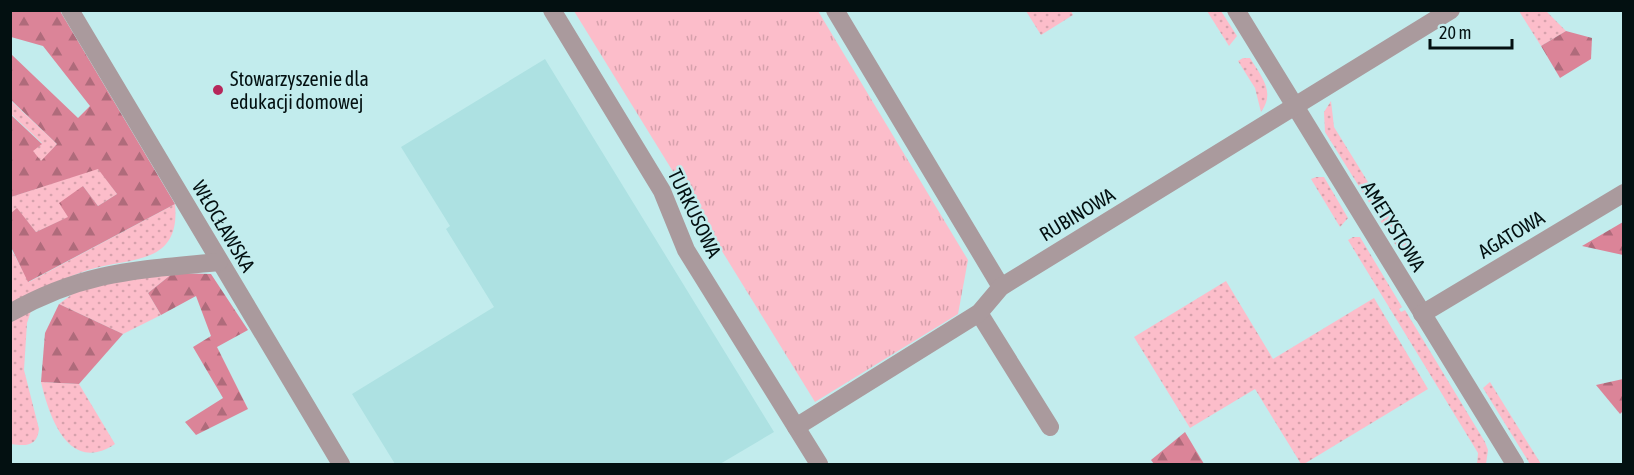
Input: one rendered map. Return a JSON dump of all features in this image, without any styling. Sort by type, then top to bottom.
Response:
[{"type":"street","name":"WŁOCŁAWSKA","points":[[70,10],[341,465]]},
{"type":"street","name":"TURKUSOWA","points":[[552,10],[662,191],[686,250],[819,465]]},
{"type":"street","points":[[835,10],[1001,286]]},
{"type":"street","name":"AMETYSTOWA","points":[[1236,10],[1515,465]]},
{"type":"street","name":"RUBINOWA","points":[[796,427],[979,313],[1001,286],[1451,10]]},
{"type":"street","name":"AGATOWA","points":[[1422,314],[1623,193]]},
{"type":"street","points":[[10,313],[53,291],[98,276],[219,262]]},
{"type":"street","points":[[979,313],[1050,427]]},
{"type":"shaded area","points":[[545,59],[774,432],[720,464],[395,464],[352,394],[494,307],[446,229],[450,226],[401,147]]},
{"type":"green space","points":[[11,11],[60,11],[175,204],[28,282],[11,247],[11,213],[17,208],[36,232],[68,217],[59,203],[83,186],[98,206],[117,194],[98,169],[11,197],[10,114],[42,144],[33,151],[41,161],[57,144],[11,100],[11,54],[78,118],[90,106],[43,46],[11,37]]},
{"type":"green space","points":[[574,11],[818,11],[968,260],[958,314],[815,402]]},
{"type":"green space","points":[[1026,11],[1071,11],[1073,15],[1041,35]]},
{"type":"green space","points":[[1207,11],[1221,11],[1237,36],[1229,46]]},
{"type":"green space","points":[[1519,11],[1546,11],[1566,31],[1541,46]]},
{"type":"green space","points":[[1566,31],[1592,38],[1591,59],[1560,78],[1541,46]]},
{"type":"green space","points":[[1250,58],[1265,84],[1267,98],[1261,112],[1255,88],[1238,61]]},
{"type":"green space","points":[[10,100],[57,144],[41,162],[32,151],[42,143],[11,114]]},
{"type":"green space","points":[[1331,101],[1334,127],[1410,250],[1400,252],[1325,132],[1324,112]]},
{"type":"green space","points":[[98,168],[117,194],[98,206],[83,186],[69,217],[36,232],[17,209],[11,213],[11,197]]},
{"type":"green space","points":[[1324,177],[1348,218],[1340,227],[1311,179]]},
{"type":"green space","points":[[175,204],[175,224],[170,239],[161,249],[136,260],[88,270],[11,303],[10,247],[29,282]]},
{"type":"green space","points":[[1623,222],[1623,255],[1582,246]]},
{"type":"green space","points":[[1360,237],[1402,307],[1399,309],[1401,312],[1405,310],[1485,442],[1488,450],[1486,464],[1477,464],[1478,453],[1348,240]]},
{"type":"green space","points":[[173,273],[148,293],[161,315],[123,334],[59,304],[83,286]]},
{"type":"green space","points":[[173,273],[211,274],[248,330],[217,347],[248,409],[196,435],[185,422],[223,398],[193,347],[211,336],[196,296],[161,315],[148,293]]},
{"type":"green space","points":[[1226,281],[1273,359],[1374,298],[1428,389],[1304,464],[1301,464],[1255,389],[1190,428],[1134,337]]},
{"type":"green space","points":[[59,304],[123,334],[79,384],[41,382],[45,333]]},
{"type":"green space","points":[[33,305],[27,323],[24,370],[39,429],[36,439],[30,444],[11,444],[11,318]]},
{"type":"green space","points":[[1623,379],[1623,411],[1620,414],[1596,385]]},
{"type":"green space","points":[[41,382],[79,384],[115,444],[99,452],[85,452],[73,447],[56,425]]},
{"type":"green space","points":[[1490,382],[1541,464],[1530,464],[1483,388]]},
{"type":"green space","points":[[1185,432],[1204,464],[1154,464],[1151,460]]},
{"type":"place","name":"Stowarzyszenie dla edukacji domowej","points":[[218,90]]}]
